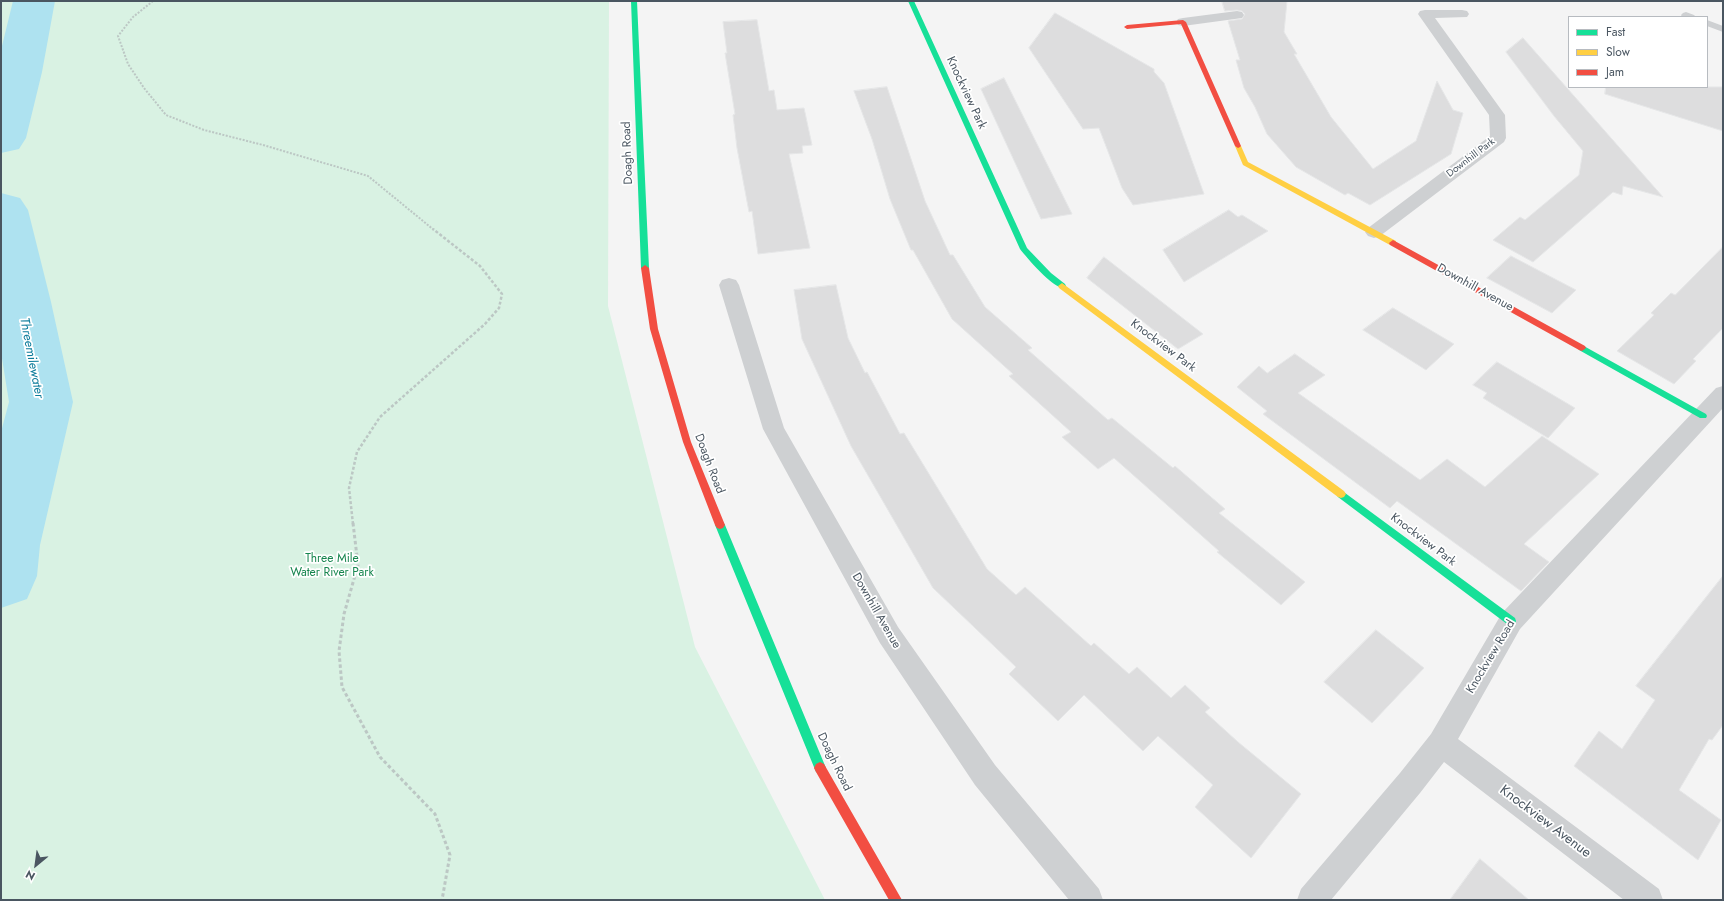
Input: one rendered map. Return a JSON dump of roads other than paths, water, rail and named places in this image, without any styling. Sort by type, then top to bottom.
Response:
[{"type":"street","name":"Doagh Road","points":[[634,1],[644,263],[654,329],[687,442],[742,581],[820,767],[896,900]]},
{"type":"street","name":"Knockview Park","points":[[911,1],[1024,249],[1048,274],[1511,621]]},
{"type":"street","name":"Downhill Park","points":[[1374,232],[1498,138],[1497,114],[1425,14],[1462,14]]},
{"type":"street","points":[[1127,27],[1237,15]]},
{"type":"street","name":"Downhill Avenue","points":[[1183,22],[1245,163],[1374,232],[1703,416]]},
{"type":"street","name":"Downhill Avenue","points":[[729,285],[774,429],[889,635],[985,776],[1088,900]]},
{"type":"street","name":"Knockview Road","points":[[1312,900],[1410,783],[1441,743],[1511,621],[1723,394]]},
{"type":"street","name":"Knockview Avenue","points":[[1441,743],[1648,900]]},
{"type":"lane","points":[[1708,23],[1723,29]]},
{"type":"waterway","name":"Threemilewater","points":[[1,138],[19,72],[34,1]]},
{"type":"waterway","name":"Threemilewater","points":[[1,210],[22,302],[41,402],[5,545],[1,576]]},
{"type":"park label","name":"Three Mile Water River Park","points":[[332,566]]}]
